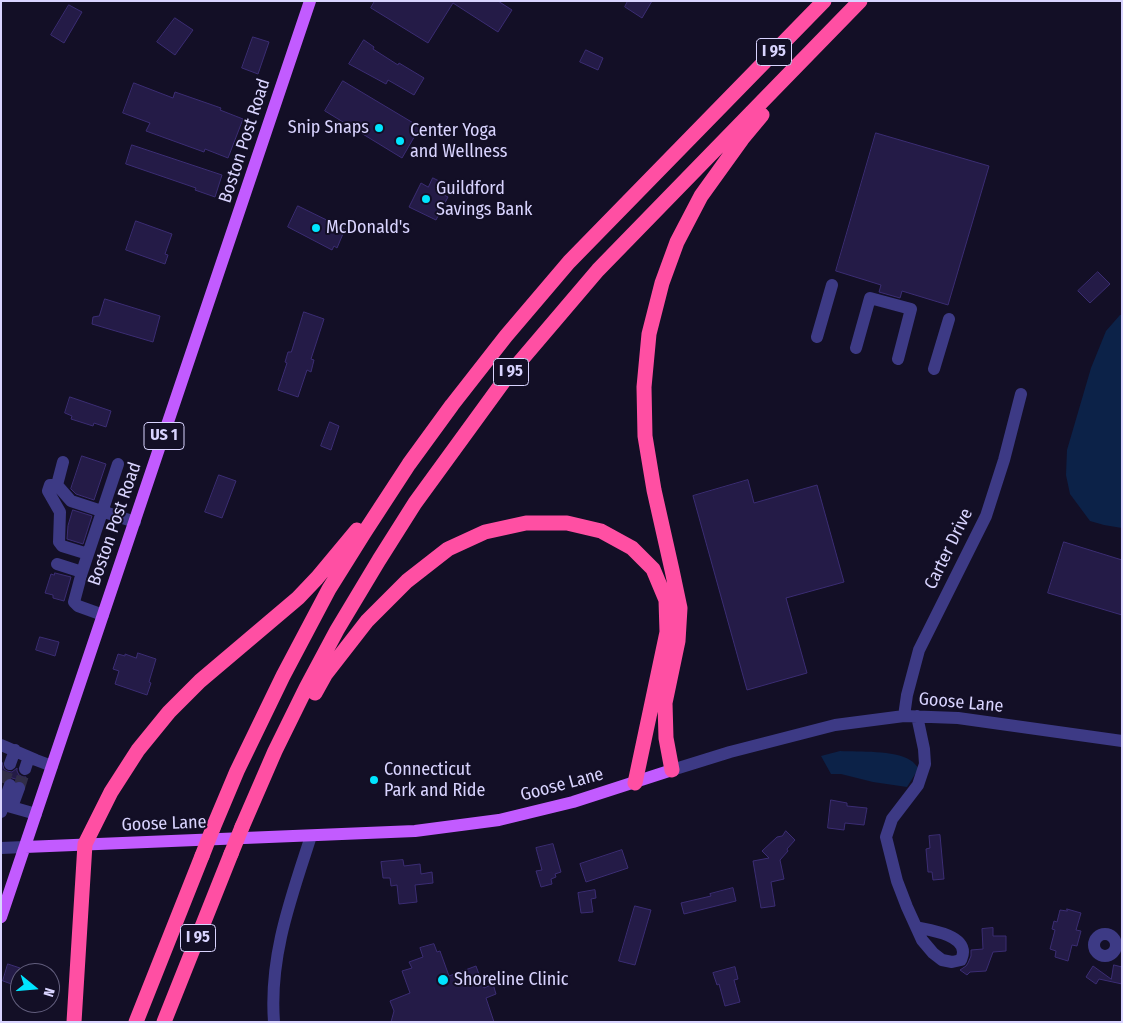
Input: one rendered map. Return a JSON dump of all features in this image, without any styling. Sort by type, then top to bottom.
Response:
[{"type":"highway","name":"I 95","points":[[136,1022],[213,828],[237,771],[274,693],[329,589],[409,464],[506,336],[569,262],[824,1]]},
{"type":"highway","name":"I 95","points":[[164,1022],[231,854],[275,751],[337,630],[415,503],[506,378],[598,270],[860,1]]},
{"type":"highway","points":[[672,770],[666,738],[665,703],[678,641],[680,608],[654,490],[645,436],[644,387],[649,334],[662,283],[677,242],[701,196],[742,139],[843,19]]},
{"type":"highway","points":[[74,1022],[85,844],[124,770],[151,732],[200,681],[298,598],[317,578],[409,464]]},
{"type":"highway","points":[[250,808],[325,675],[367,621],[407,581],[448,549],[485,532],[526,523],[567,523],[601,531],[632,548],[653,569],[666,600],[667,632],[635,783]]},
{"type":"main road","name":"Boston Post Road","points":[[1,917],[310,1]]},
{"type":"main road","name":"Goose Lane","points":[[25,847],[415,831],[498,820],[573,802],[672,770]]},
{"type":"street","points":[[817,337],[832,285]]},
{"type":"street","points":[[856,348],[870,298],[911,309],[898,359]]},
{"type":"street","points":[[934,369],[949,319]]},
{"type":"street","name":"Carter Drive","points":[[904,716],[907,695],[919,650],[986,516],[1004,460],[1021,394]]},
{"type":"street","points":[[57,485],[63,462]]},
{"type":"street","points":[[103,615],[78,606],[74,602],[118,464]]},
{"type":"street","points":[[57,485],[50,485],[48,491],[60,512],[60,542],[62,546],[88,554]]},
{"type":"street","points":[[57,485],[71,502],[135,522]]},
{"type":"street","points":[[57,564],[82,572]]},
{"type":"street","name":"Goose Lane","points":[[672,770],[730,752],[835,725],[904,716],[958,718],[1122,741]]},
{"type":"street","points":[[916,927],[897,881],[886,837],[892,819],[918,785],[926,764],[917,716]]},
{"type":"street","points":[[1,745],[19,760],[52,766]]},
{"type":"street","points":[[8,786],[4,807],[36,814]]},
{"type":"street","points":[[274,1022],[273,992],[278,945],[311,836]]},
{"type":"street","name":"Goose Lane","points":[[1,848],[25,847]]},
{"type":"water","points":[[1122,315],[1122,528],[1090,521],[1070,494],[1066,475],[1067,450],[1091,368],[1106,331]]},
{"type":"water","points":[[840,751],[876,752],[895,755],[910,760],[919,768],[907,787],[873,782],[841,774],[831,774],[821,756]]},
{"type":"building","points":[[375,1],[498,1],[512,10],[498,32],[453,3],[428,43],[371,8]]},
{"type":"building","points":[[628,1],[652,1],[642,18],[625,7]]},
{"type":"building","points":[[69,5],[82,12],[64,43],[51,35]]},
{"type":"building","points":[[175,18],[193,30],[175,55],[157,42]]},
{"type":"building","points":[[253,37],[269,42],[258,74],[242,68]]},
{"type":"building","points":[[364,40],[374,47],[373,49],[398,65],[399,63],[424,78],[414,95],[388,80],[386,84],[349,64]]},
{"type":"building","points":[[586,50],[603,58],[598,70],[580,62]]},
{"type":"building","points":[[343,81],[420,127],[402,158],[325,111]]},
{"type":"building","points":[[134,83],[173,98],[175,92],[221,108],[220,110],[243,119],[228,158],[205,149],[204,152],[146,131],[150,123],[123,113]]},
{"type":"building","points":[[876,133],[989,166],[948,305],[902,291],[900,298],[879,292],[881,285],[836,271]]},
{"type":"building","points":[[132,145],[222,175],[215,197],[195,190],[196,188],[126,164]]},
{"type":"building","points":[[433,178],[443,183],[438,192],[448,197],[436,220],[409,207],[421,183],[428,187]]},
{"type":"building","name":"McDonald's","points":[[298,206],[345,229],[337,248],[334,246],[332,250],[288,227]]},
{"type":"building","points":[[136,221],[172,234],[165,254],[168,255],[165,264],[126,250]]},
{"type":"building","points":[[1098,272],[1110,284],[1090,303],[1078,291]]},
{"type":"building","points":[[105,299],[160,316],[153,342],[92,324],[93,317],[99,316]]},
{"type":"building","points":[[304,312],[324,319],[311,359],[314,360],[311,372],[307,370],[298,397],[278,390],[287,363],[285,362],[288,352],[291,352]]},
{"type":"building","points":[[70,397],[111,411],[106,427],[94,423],[93,426],[71,419],[72,416],[65,413]]},
{"type":"building","points":[[330,422],[339,426],[331,450],[321,446]]},
{"type":"building","points":[[82,456],[106,464],[94,500],[76,494],[71,489]]},
{"type":"building","points":[[219,475],[236,481],[222,518],[205,512]]},
{"type":"building","points":[[748,480],[754,503],[817,485],[844,582],[786,598],[807,673],[747,690],[693,496]]},
{"type":"building","points":[[73,510],[92,516],[83,544],[67,539],[68,526]]},
{"type":"building","points":[[1064,542],[1122,560],[1122,615],[1048,593]]},
{"type":"building","points":[[55,573],[71,577],[64,601],[53,598],[53,595],[45,593],[51,574],[54,575]]},
{"type":"building","points":[[40,637],[59,642],[55,656],[36,650]]},
{"type":"building","points":[[138,653],[156,659],[147,695],[115,684],[119,671],[113,669],[118,654],[125,656],[125,654],[136,658]]},
{"type":"building","points":[[1,761],[4,769],[7,771],[12,772],[17,768],[19,775],[26,777],[25,782],[9,777],[1,782]]},
{"type":"building","points":[[831,800],[847,803],[847,806],[867,808],[864,825],[845,823],[844,830],[828,828]]},
{"type":"building","points":[[786,831],[795,840],[780,860],[784,879],[771,882],[775,906],[761,908],[753,861],[769,858],[762,851]]},
{"type":"building","points":[[940,835],[944,879],[933,880],[932,872],[928,872],[926,849],[930,848],[929,836]]},
{"type":"building","points":[[553,844],[561,872],[555,874],[556,877],[551,879],[552,884],[541,887],[536,871],[542,870],[536,848]]},
{"type":"building","points":[[622,850],[628,868],[586,882],[580,864]]},
{"type":"building","points":[[403,860],[404,866],[420,864],[421,874],[432,872],[433,883],[415,885],[417,902],[399,904],[397,885],[391,886],[390,878],[383,878],[381,862]]},
{"type":"building","points":[[733,888],[736,901],[684,914],[681,903],[711,896],[710,894]]},
{"type":"building","points":[[595,890],[596,898],[591,899],[593,912],[581,913],[578,893]]},
{"type":"building","points":[[635,906],[651,910],[635,965],[619,961]]},
{"type":"building","points":[[1067,909],[1081,913],[1076,930],[1081,931],[1077,946],[1072,945],[1068,961],[1055,957],[1056,951],[1050,949],[1055,930],[1052,929],[1054,921],[1057,922],[1060,910],[1067,911]]},
{"type":"building","points":[[993,928],[993,936],[1006,936],[1006,951],[993,952],[986,971],[970,972],[967,975],[960,970],[968,963],[971,950],[983,949],[982,929]]},
{"type":"building","name":"Shoreline Clinic","points":[[434,944],[437,952],[440,951],[449,976],[476,966],[484,988],[493,984],[496,994],[486,998],[494,1022],[391,1022],[394,1011],[390,1001],[410,993],[402,971],[412,968],[409,962],[423,957],[420,948]]},
{"type":"building","points":[[8,964],[10,965],[10,983],[3,981]]},
{"type":"building","points":[[1114,965],[1122,967],[1122,984],[1099,979],[1096,984],[1086,977],[1093,966],[1111,979]]},
{"type":"building","points":[[735,967],[738,979],[734,980],[740,1002],[725,1006],[719,984],[717,985],[713,973]]},
{"type":"tunnel","points":[[3,783],[10,764]]},
{"type":"tunnel","points":[[19,788],[25,769]]},
{"type":"place","name":"Snip Snaps","points":[[379,128]]},
{"type":"place","name":"Center Yoga and Wellness","points":[[400,141]]},
{"type":"place","name":"Guildford Savings Bank","points":[[426,199]]},
{"type":"place","name":"McDonald's","points":[[316,228]]},
{"type":"place","name":"Connecticut Park and Ride","points":[[374,780]]},
{"type":"place","name":"Shoreline Clinic","points":[[443,980]]}]
